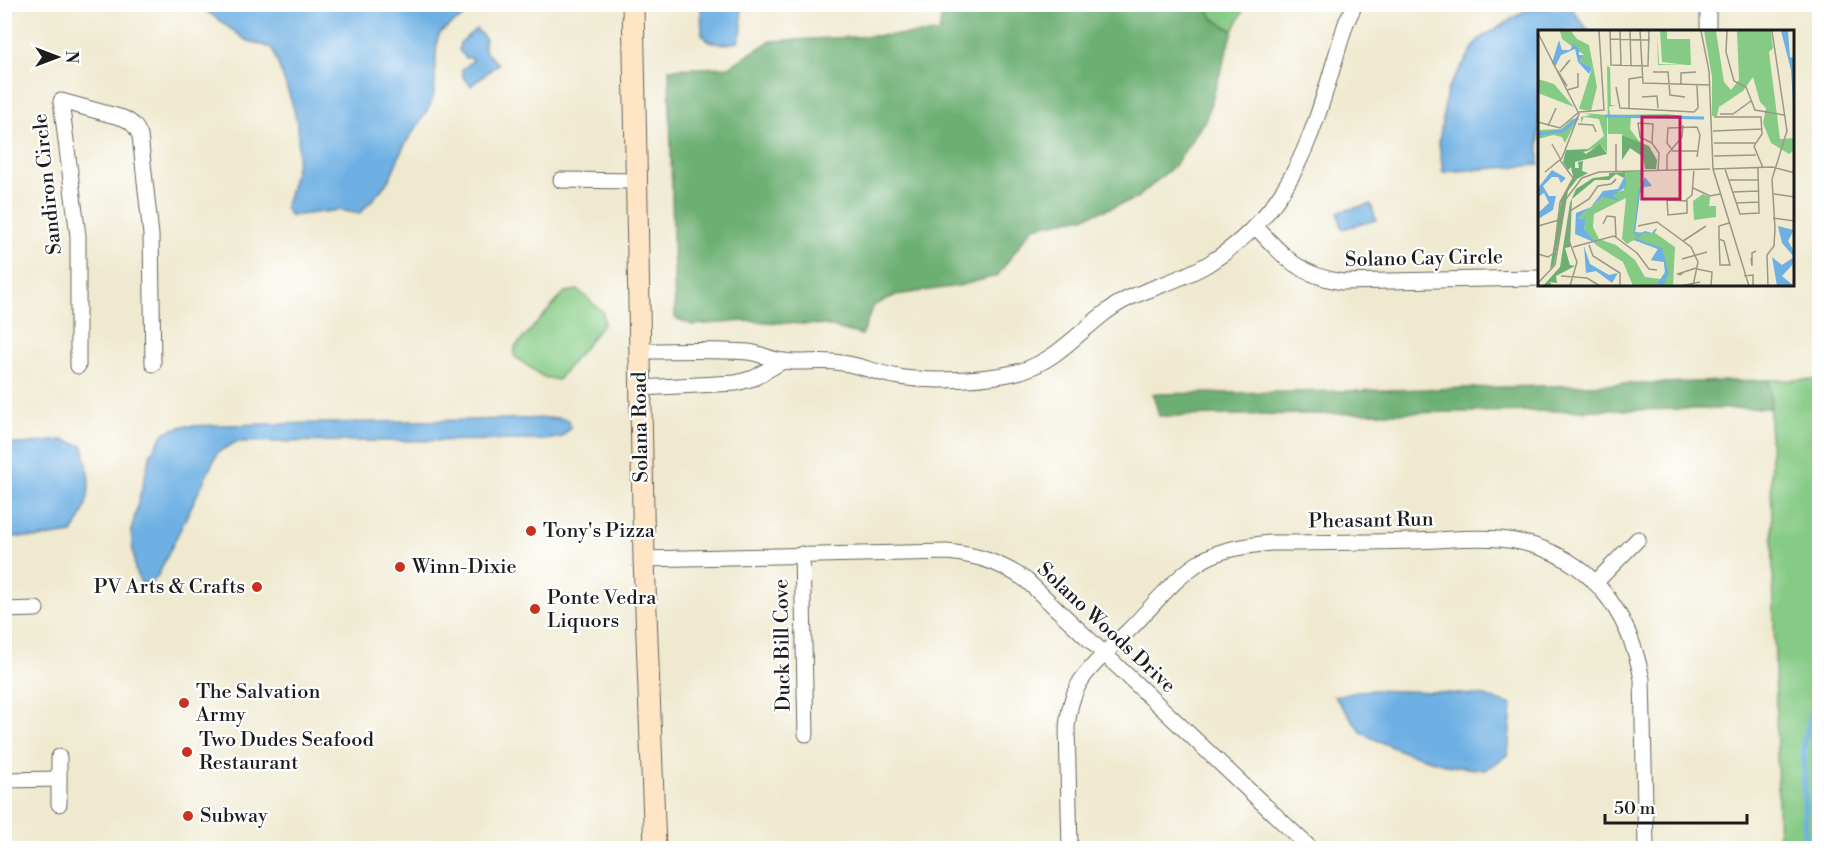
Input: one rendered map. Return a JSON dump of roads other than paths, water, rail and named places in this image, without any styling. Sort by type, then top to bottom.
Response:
[{"type":"street","name":"Solana Road","points":[[633,4],[644,559],[655,849]]},
{"type":"street","points":[[639,351],[750,352],[783,361],[817,360],[843,363],[912,379],[977,378],[1021,371],[1051,357],[1072,343],[1108,311],[1129,299],[1175,281],[1208,264],[1239,243],[1256,227],[1274,206],[1305,150],[1346,23],[1355,4]]},
{"type":"street","points":[[1708,4],[1708,30]]},
{"type":"street","name":"Sandiron Circle","points":[[78,366],[78,236],[61,101],[130,121],[140,136],[151,235],[153,364]]},
{"type":"street","points":[[561,180],[637,181]]},
{"type":"street","name":"Solano Cay Circle","points":[[1256,227],[1286,259],[1321,279],[1342,282],[1538,278]]},
{"type":"street","points":[[640,388],[736,383],[754,378],[783,361]]},
{"type":"street","name":"Pheasant Run","points":[[1070,849],[1067,727],[1074,694],[1082,680],[1104,654],[1184,573],[1212,556],[1242,546],[1270,543],[1499,539],[1539,547],[1567,560],[1595,583],[1612,602],[1626,626],[1636,652],[1642,680],[1646,849]]},
{"type":"street","points":[[1595,583],[1638,539]]},
{"type":"street","name":"Solano Woods Drive","points":[[644,559],[947,552],[989,559],[1009,568],[1026,580],[1310,849]]},
{"type":"street","name":"Duck Bill Cove","points":[[802,554],[806,734]]},
{"type":"street","points":[[4,610],[36,609]]},
{"type":"street","points":[[59,757],[59,804]]},
{"type":"street","points":[[4,780],[59,779]]},
{"type":"water","points":[[193,5],[414,5],[462,9],[468,12],[445,29],[437,39],[435,83],[431,104],[404,146],[389,179],[359,214],[340,210],[290,216],[285,207],[297,162],[297,123],[272,48],[246,40],[205,10]]},
{"type":"water","points":[[701,5],[741,5],[742,30],[738,42],[718,44],[705,38],[702,34]]},
{"type":"water","points":[[1571,8],[1588,30],[1538,30],[1538,165],[1443,172],[1439,143],[1447,90],[1478,40],[1526,10]]},
{"type":"water","points":[[476,29],[485,38],[484,47],[487,53],[498,64],[471,86],[463,77],[462,70],[473,60],[466,58],[459,50],[460,43]]},
{"type":"water","points":[[1371,204],[1376,220],[1342,229],[1338,212]]},
{"type":"water","points":[[557,418],[569,420],[570,428],[562,437],[545,440],[236,442],[218,452],[158,575],[150,585],[141,583],[135,570],[131,531],[151,453],[165,432],[184,426]]},
{"type":"water","points":[[64,440],[83,446],[89,481],[87,501],[72,533],[38,538],[5,536],[5,443],[22,444]]},
{"type":"water","points":[[1369,690],[1485,696],[1512,705],[1508,755],[1485,770],[1451,766],[1401,751],[1363,734],[1334,696]]},
{"type":"waterway","points":[[1805,848],[1804,741],[1820,686]]},
{"type":"place","name":"Tony's Pizza","points":[[531,531]]},
{"type":"place","name":"Winn-Dixie","points":[[400,567]]},
{"type":"place","name":"PV Arts & Crafts","points":[[257,587]]},
{"type":"place","name":"Ponte Vedra Liquors","points":[[535,609]]},
{"type":"place","name":"The Salvation Army","points":[[184,703]]},
{"type":"place","name":"Two Dudes Seafood Restaurant","points":[[187,752]]},
{"type":"place","name":"Subway","points":[[188,816]]}]
